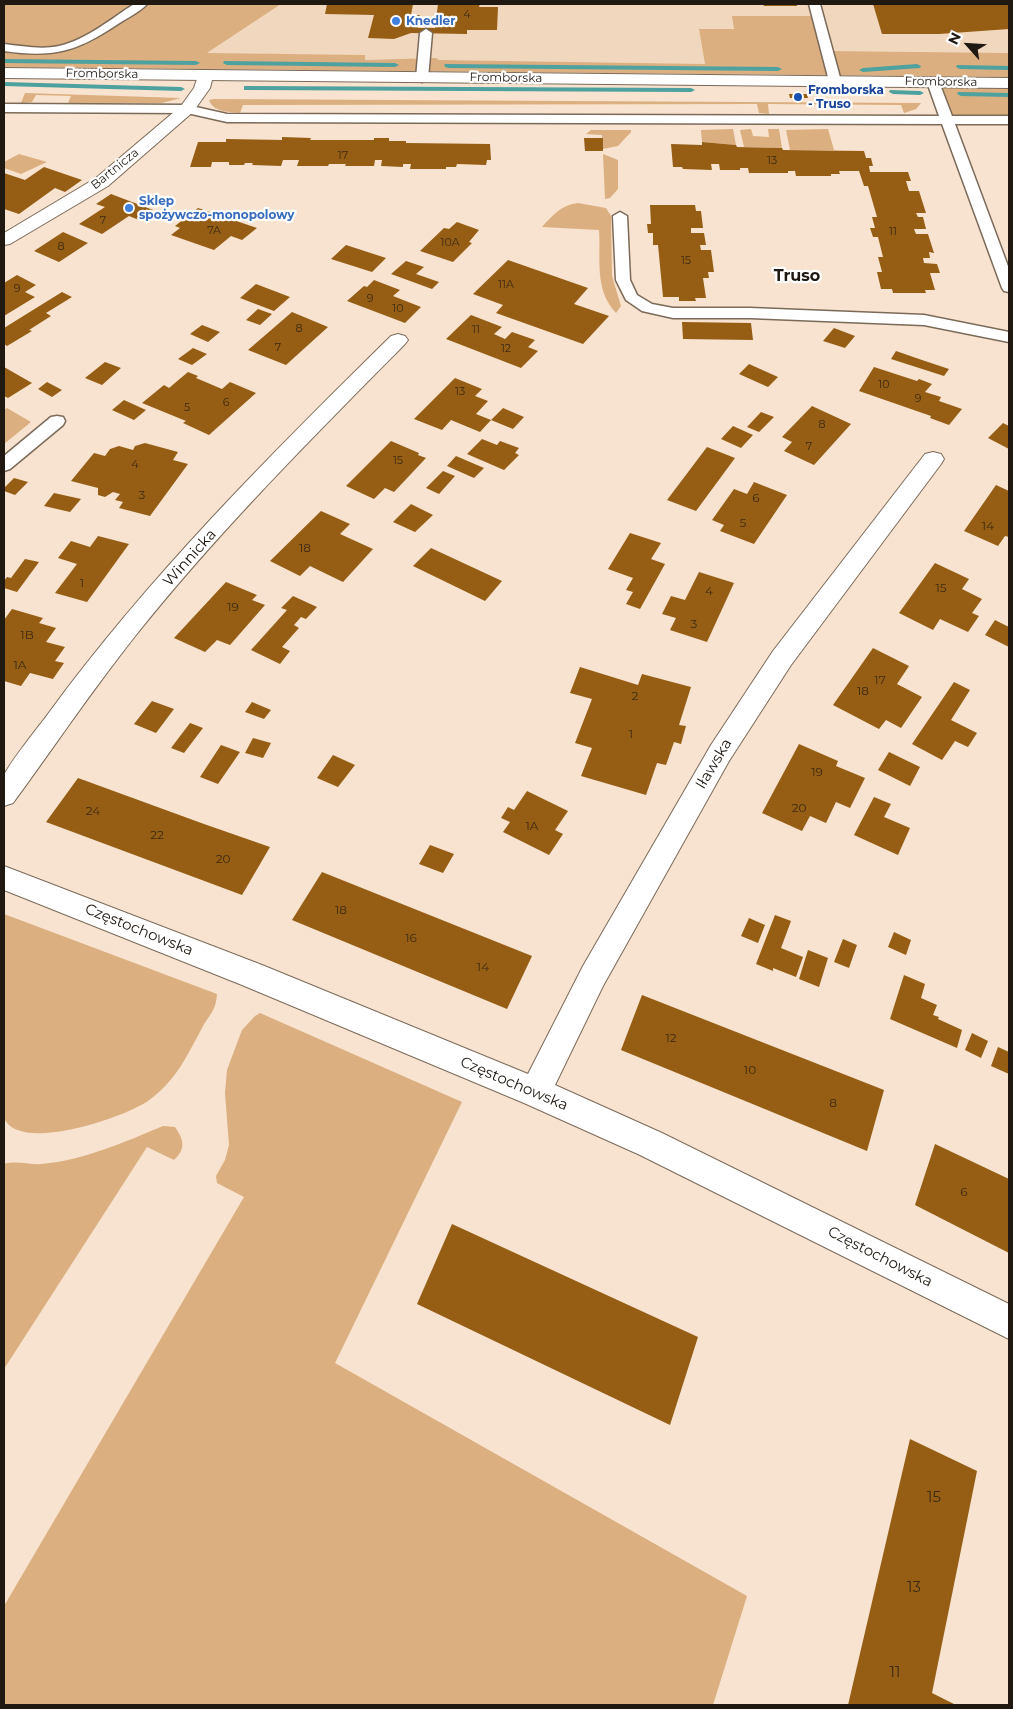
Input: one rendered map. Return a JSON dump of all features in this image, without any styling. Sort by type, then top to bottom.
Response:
[{"type":"street","name":"Fromborska","points":[[4,73],[1009,83]]},
{"type":"street","name":"Bartnicza","points":[[4,240],[102,182],[187,109],[202,88],[205,76]]},
{"type":"street","name":"Winnicka","points":[[4,795],[94,672],[169,581],[281,456],[398,340]]},
{"type":"street","name":"Iławska","points":[[535,1092],[593,976],[720,753],[782,658],[933,460]]},
{"type":"street","name":"Częstochowska","points":[[4,878],[252,975],[535,1092],[651,1144],[1009,1322]]},
{"type":"lane","points":[[4,48],[46,51],[63,49],[95,34],[141,4]]},
{"type":"lane","points":[[814,4],[835,81]]},
{"type":"lane","points":[[422,78],[426,33]]},
{"type":"lane","points":[[933,82],[1009,288]]},
{"type":"lane","points":[[4,108],[187,109],[227,118],[1009,120]]},
{"type":"lane","points":[[620,216],[622,280],[631,297],[647,308],[673,313],[750,313],[924,320],[1009,337]]},
{"type":"lane","points":[[4,465],[57,421]]},
{"type":"shaded area","points":[[4,4],[281,4],[207,53],[365,55],[365,60],[436,58],[439,60],[705,64],[699,29],[734,29],[732,16],[818,16],[828,51],[1009,53],[1009,77],[4,67]]},
{"type":"shaded area","points":[[281,4],[1009,4],[1009,53],[828,51],[818,16],[732,16],[734,29],[699,29],[706,64],[439,60],[436,58],[364,60],[365,55],[206,54]]},
{"type":"shaded area","points":[[935,88],[1009,88],[1009,120],[946,119]]},
{"type":"shaded area","points":[[25,93],[181,98],[162,103],[68,103],[71,96],[36,95],[32,102],[21,103]]},
{"type":"shaded area","points":[[209,100],[921,103],[916,109],[904,113],[901,105],[768,104],[769,114],[759,113],[757,104],[243,105],[240,113],[226,112],[214,107]]},
{"type":"shaded area","points":[[733,129],[736,145],[702,142],[701,130]]},
{"type":"shaded area","points":[[751,129],[753,136],[769,137],[768,129],[779,129],[782,148],[744,147],[740,130]]},
{"type":"shaded area","points":[[828,129],[834,150],[790,150],[786,130]]},
{"type":"shaded area","points":[[591,130],[631,130],[631,132],[618,146],[603,149],[602,135],[586,134]]},
{"type":"shaded area","points":[[19,154],[47,162],[21,174],[4,168],[4,162]]},
{"type":"shaded area","points":[[603,154],[618,160],[618,189],[610,198],[605,199]]},
{"type":"shaded area","points":[[578,203],[606,208],[611,216],[612,276],[621,306],[616,313],[609,304],[601,284],[599,230],[542,227],[562,208]]},
{"type":"shaded area","points":[[7,408],[31,422],[4,444],[4,410]]},
{"type":"shaded area","points":[[4,914],[217,994],[214,1009],[166,1086],[136,1108],[96,1123],[73,1129],[50,1133],[30,1133],[14,1128],[4,1118]]},
{"type":"shaded area","points":[[260,1013],[462,1102],[335,1363],[747,1596],[713,1705],[4,1705],[4,1606],[244,1197],[217,1183],[216,1176],[225,1160],[229,1145],[225,1093],[227,1070],[242,1030]]},
{"type":"shaded area","points":[[163,1126],[175,1127],[182,1140],[182,1148],[178,1156],[174,1160],[147,1147],[4,1369],[4,1164],[13,1162],[42,1164],[73,1159],[104,1150]]},
{"type":"building","points":[[327,4],[413,4],[411,15],[420,15],[418,28],[435,28],[438,4],[480,4],[479,7],[498,7],[497,30],[467,30],[467,34],[411,33],[394,39],[368,38],[374,15],[325,14]]},
{"type":"building","points":[[763,4],[797,4],[797,6],[764,6]]},
{"type":"building","points":[[873,4],[1009,4],[1009,29],[939,34],[882,34]]},
{"type":"building","points":[[789,94],[807,94],[808,98],[790,98]]},
{"type":"building","points":[[282,137],[311,138],[310,140],[374,140],[374,138],[389,138],[389,141],[406,141],[406,143],[490,144],[491,160],[487,160],[486,165],[457,164],[456,167],[446,167],[446,169],[410,169],[411,164],[403,164],[403,167],[381,166],[382,160],[375,160],[374,166],[329,164],[328,166],[297,166],[299,160],[283,160],[281,166],[252,165],[253,163],[229,165],[229,162],[212,162],[211,167],[190,167],[198,142],[226,142],[226,139],[282,140]]},
{"type":"building","points":[[584,138],[603,138],[603,151],[585,151]]},
{"type":"building","points":[[702,142],[736,145],[737,147],[782,148],[783,150],[864,151],[866,158],[871,158],[873,166],[869,166],[870,172],[908,172],[911,181],[906,181],[909,191],[919,191],[926,213],[916,213],[918,217],[923,217],[926,229],[914,229],[916,234],[928,234],[934,253],[929,252],[930,258],[923,258],[924,263],[937,264],[940,273],[930,273],[935,290],[925,290],[926,293],[893,293],[892,289],[881,289],[877,272],[882,272],[878,257],[883,257],[878,237],[873,237],[870,228],[875,228],[872,217],[877,217],[868,186],[864,186],[859,171],[839,171],[840,174],[831,174],[831,176],[796,176],[795,171],[788,171],[788,173],[749,173],[748,168],[720,170],[719,164],[711,164],[712,170],[673,167],[671,144],[702,145]]},
{"type":"building","points":[[44,167],[82,180],[65,192],[55,188],[19,214],[4,209],[4,173],[25,180]]},
{"type":"building","points":[[111,194],[153,210],[139,220],[129,216],[102,234],[79,224],[105,207],[96,204]]},
{"type":"building","points":[[650,205],[695,205],[696,211],[701,211],[703,228],[691,228],[691,233],[704,233],[706,245],[700,245],[701,250],[711,250],[714,272],[708,272],[709,278],[703,278],[706,298],[695,298],[696,301],[679,301],[679,297],[663,297],[658,245],[653,245],[653,233],[648,233],[647,224],[651,224]]},
{"type":"building","points":[[198,208],[257,228],[242,240],[231,236],[214,250],[171,235],[180,228],[175,226]]},
{"type":"building","points":[[457,222],[479,230],[469,242],[472,243],[453,262],[420,251],[444,228],[449,229]]},
{"type":"building","points":[[63,232],[88,243],[59,262],[34,251]]},
{"type":"building","points":[[346,245],[386,258],[372,272],[331,259]]},
{"type":"building","points":[[508,260],[588,288],[574,304],[609,316],[583,344],[496,313],[503,305],[473,294]]},
{"type":"building","points":[[406,261],[424,267],[416,274],[439,282],[432,289],[391,274]]},
{"type":"building","points":[[17,275],[36,285],[25,292],[35,297],[4,316],[4,283]]},
{"type":"building","points":[[374,280],[400,290],[393,296],[421,307],[405,323],[347,301]]},
{"type":"building","points":[[256,284],[290,297],[274,311],[240,298]]},
{"type":"building","points":[[62,292],[72,297],[46,313],[51,316],[29,330],[32,331],[7,346],[4,344],[4,328]]},
{"type":"building","points":[[258,309],[272,314],[260,325],[246,320]]},
{"type":"building","points":[[292,312],[328,327],[286,365],[248,350]]},
{"type":"building","points":[[471,315],[502,327],[494,334],[505,339],[512,332],[535,340],[528,347],[538,351],[521,368],[446,339]]},
{"type":"building","points":[[682,322],[751,323],[753,340],[683,339]]},
{"type":"building","points":[[202,325],[220,332],[208,342],[190,334]]},
{"type":"building","points":[[834,328],[855,336],[845,348],[823,341]]},
{"type":"building","points":[[193,348],[207,354],[192,365],[178,359]]},
{"type":"building","points":[[896,351],[949,369],[944,376],[891,359]]},
{"type":"building","points":[[105,362],[121,368],[102,385],[85,378]]},
{"type":"building","points":[[749,364],[778,377],[768,387],[739,374]]},
{"type":"building","points":[[4,367],[32,383],[8,398],[4,396]]},
{"type":"building","points":[[874,367],[932,384],[925,392],[941,397],[939,401],[962,409],[949,425],[930,418],[931,416],[859,391]]},
{"type":"building","points":[[188,372],[198,376],[196,378],[222,389],[230,382],[256,393],[209,435],[183,423],[186,421],[142,403],[164,385],[169,388]]},
{"type":"building","points":[[455,378],[482,389],[475,396],[488,401],[476,414],[491,420],[480,432],[451,420],[442,430],[414,419]]},
{"type":"building","points":[[47,382],[62,390],[52,397],[38,389]]},
{"type":"building","points":[[124,400],[146,410],[134,420],[112,410]]},
{"type":"building","points":[[812,406],[851,424],[814,465],[784,451],[792,442],[782,437]]},
{"type":"building","points":[[503,408],[524,417],[513,429],[491,420]]},
{"type":"building","points":[[761,412],[774,417],[759,432],[747,427]]},
{"type":"building","points":[[1003,423],[1009,426],[1009,449],[988,438]]},
{"type":"building","points":[[733,426],[753,435],[741,448],[721,439]]},
{"type":"building","points":[[482,439],[497,445],[500,441],[519,448],[515,453],[519,455],[504,470],[467,454]]},
{"type":"building","points":[[391,441],[426,458],[394,492],[385,488],[374,499],[346,486]]},
{"type":"building","points":[[145,443],[178,452],[173,460],[188,464],[150,516],[119,508],[123,502],[115,500],[120,494],[113,492],[105,497],[98,495],[98,488],[71,481],[94,453],[105,456],[110,449],[119,446],[133,450],[135,446]]},
{"type":"building","points":[[707,447],[735,458],[696,511],[667,500]]},
{"type":"building","points":[[456,456],[484,468],[474,478],[447,466]]},
{"type":"building","points":[[443,471],[455,476],[439,494],[426,488]]},
{"type":"building","points":[[14,478],[28,482],[15,495],[4,491],[4,488]]},
{"type":"building","points":[[754,482],[787,495],[754,544],[720,531],[724,525],[712,520],[734,489],[747,494]]},
{"type":"building","points":[[996,485],[1009,491],[1009,537],[1005,536],[998,546],[964,531]]},
{"type":"building","points":[[54,493],[81,499],[70,512],[44,506]]},
{"type":"building","points":[[411,504],[433,515],[415,532],[393,522]]},
{"type":"building","points":[[321,511],[350,524],[340,534],[373,549],[343,582],[310,566],[300,576],[270,561]]},
{"type":"building","points":[[630,533],[661,543],[651,559],[665,564],[640,609],[626,604],[633,592],[626,590],[633,578],[608,569]]},
{"type":"building","points":[[98,536],[129,544],[87,602],[55,593],[77,564],[58,558],[71,541],[90,547]]},
{"type":"building","points":[[431,548],[502,581],[485,601],[413,566]]},
{"type":"building","points":[[25,559],[39,562],[17,592],[4,588],[4,581],[7,577],[11,578]]},
{"type":"building","points":[[935,563],[969,579],[962,589],[982,599],[972,613],[979,616],[968,632],[940,619],[933,630],[899,613]]},
{"type":"building","points":[[699,572],[734,583],[707,642],[670,630],[676,618],[662,614],[671,596],[685,600]]},
{"type":"building","points":[[226,582],[257,595],[252,600],[265,605],[230,645],[217,640],[205,652],[174,638]]},
{"type":"building","points":[[293,596],[317,607],[306,619],[301,617],[294,625],[299,628],[282,647],[290,651],[280,664],[251,650],[287,610],[281,608]]},
{"type":"building","points":[[12,609],[43,618],[39,623],[56,628],[46,642],[65,647],[55,661],[64,663],[53,679],[30,673],[21,686],[4,681],[4,620]]},
{"type":"building","points":[[995,620],[1009,627],[1009,647],[985,635]]},
{"type":"building","points":[[873,648],[909,666],[897,684],[922,697],[901,728],[886,720],[879,729],[833,705]]},
{"type":"building","points":[[580,667],[638,685],[642,674],[691,687],[679,725],[686,726],[681,744],[674,742],[666,765],[657,763],[646,795],[581,776],[592,748],[575,743],[592,699],[570,693]]},
{"type":"building","points":[[954,682],[970,690],[951,720],[977,733],[968,747],[955,741],[942,760],[912,744]]},
{"type":"building","points":[[152,701],[174,709],[156,733],[134,724]]},
{"type":"building","points":[[252,702],[271,710],[264,719],[245,712]]},
{"type":"building","points":[[190,723],[203,728],[184,753],[171,748]]},
{"type":"building","points":[[253,738],[271,743],[263,758],[245,753]]},
{"type":"building","points":[[799,744],[838,761],[836,766],[865,778],[850,808],[836,802],[826,823],[810,816],[802,831],[762,813]]},
{"type":"building","points":[[221,745],[240,752],[218,784],[200,777]]},
{"type":"building","points":[[889,752],[920,767],[910,786],[878,770]]},
{"type":"building","points":[[333,755],[355,765],[338,787],[317,778]]},
{"type":"building","points":[[78,778],[270,847],[242,895],[46,822]]},
{"type":"building","points":[[527,791],[568,811],[555,830],[563,834],[549,855],[503,832],[510,822],[501,818],[508,807],[514,810]]},
{"type":"building","points":[[874,797],[891,804],[884,817],[910,828],[898,855],[854,835]]},
{"type":"building","points":[[430,845],[454,854],[443,873],[419,864]]},
{"type":"building","points":[[322,872],[532,956],[507,1009],[292,920]]},
{"type":"building","points":[[775,915],[791,921],[781,948],[803,957],[796,977],[756,964]]},
{"type":"building","points":[[749,918],[765,925],[758,943],[741,936]]},
{"type":"building","points":[[894,932],[911,940],[906,955],[888,947]]},
{"type":"building","points":[[843,939],[857,945],[849,968],[834,962]]},
{"type":"building","points":[[808,950],[828,958],[819,987],[799,979]]},
{"type":"building","points":[[904,975],[925,984],[921,998],[937,1005],[933,1015],[962,1030],[957,1048],[890,1019]]},
{"type":"building","points":[[642,995],[884,1090],[867,1151],[621,1050]]},
{"type":"building","points":[[972,1033],[988,1041],[981,1058],[965,1050]]},
{"type":"building","points":[[998,1047],[1009,1052],[1009,1074],[991,1066]]},
{"type":"building","points":[[935,1144],[1009,1179],[1009,1253],[915,1205]]},
{"type":"building","points":[[452,1224],[698,1337],[670,1425],[417,1304]]},
{"type":"building","points":[[910,1439],[977,1471],[932,1693],[956,1705],[848,1705]]},
{"type":"waterway","points":[[4,61],[196,63]]},
{"type":"waterway","points":[[227,63],[395,65]]},
{"type":"waterway","points":[[448,66],[778,69]]},
{"type":"waterway","points":[[863,70],[917,66]]},
{"type":"waterway","points":[[960,67],[1009,68]]},
{"type":"waterway","points":[[4,84],[181,89]]},
{"type":"waterway","points":[[247,88],[691,90]]},
{"type":"waterway","points":[[853,91],[881,92]]},
{"type":"waterway","points":[[893,92],[920,93]]},
{"type":"waterway","points":[[961,94],[1009,95]]},
{"type":"place","name":"Knedler","points":[[396,21]]},
{"type":"place","name":"Fromborska - Truso","points":[[798,97]]},
{"type":"place","name":"Sklep spożywczo-monopolowy","points":[[129,208]]},
{"type":"district","name":"Truso","points":[[797,276]]}]
